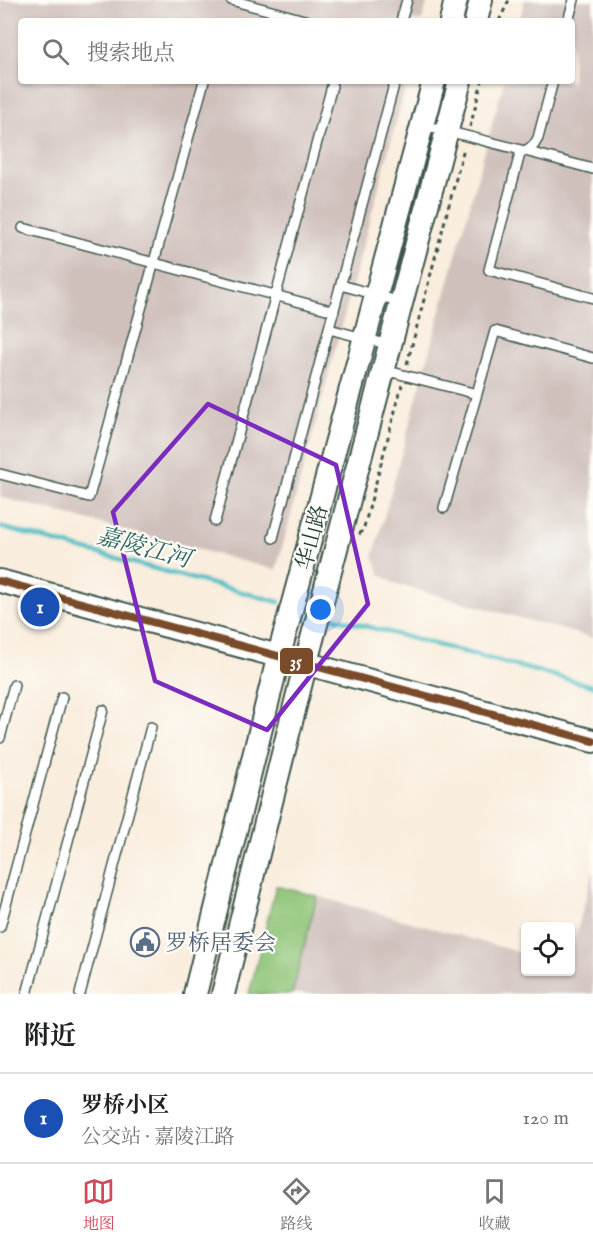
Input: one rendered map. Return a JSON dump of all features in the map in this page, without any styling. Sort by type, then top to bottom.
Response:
[{"type":"street","points":[[452,18],[456,0]]},
{"type":"street","points":[[477,18],[481,0]]},
{"type":"street","name":"华山路","points":[[195,994],[279,655],[434,84]]},
{"type":"street","name":"华山路","points":[[223,994],[306,662],[459,84]]},
{"type":"street","points":[[0,581],[593,741]]},
{"type":"lane","points":[[231,0],[297,18]]},
{"type":"lane","points":[[402,18],[407,0]]},
{"type":"lane","points":[[569,18],[574,0]]},
{"type":"lane","points":[[0,474],[89,497],[203,84]]},
{"type":"lane","points":[[273,538],[394,84]]},
{"type":"lane","points":[[552,84],[538,138],[534,145],[523,150],[489,270],[593,298]]},
{"type":"lane","points":[[215,521],[332,86]]},
{"type":"lane","points":[[423,125],[593,170]]},
{"type":"lane","points":[[23,228],[334,311]]},
{"type":"lane","points":[[341,285],[401,302]]},
{"type":"lane","points":[[329,329],[390,345]]},
{"type":"lane","points":[[444,508],[495,332],[593,358]]},
{"type":"lane","points":[[384,370],[477,394]]},
{"type":"lane","points":[[0,738],[14,685]]},
{"type":"lane","points":[[0,927],[62,697]]},
{"type":"lane","points":[[27,994],[103,710]]},
{"type":"lane","points":[[80,994],[151,727]]},
{"type":"path","points":[[501,18],[509,0]]},
{"type":"highlighted area","points":[[208,404],[336,465],[368,604],[267,730],[155,681],[113,512]]},
{"type":"shaded area","points":[[0,0],[428,0],[423,18],[18,18],[18,84],[406,84],[276,570],[0,497]]},
{"type":"shaded area","points":[[525,0],[593,0],[593,638],[393,583],[380,574],[373,557],[503,84],[575,84],[575,18],[520,18]]},
{"type":"shaded area","points":[[593,871],[593,994],[292,994],[317,896],[521,953],[521,976],[575,976],[575,938]]},
{"type":"green space","points":[[276,886],[317,896],[292,994],[249,994]]},
{"type":"waterway","name":"嘉陵江河","points":[[0,527],[279,602]]},
{"type":"waterway","name":"嘉陵江河","points":[[331,617],[593,686]]},
{"type":"transit line","name":"35","points":[[0,581],[593,741]]},
{"type":"place","name":"罗桥小区","points":[[40,607]]},
{"type":"place","name":"罗桥居委会","points":[[145,942]]}]
